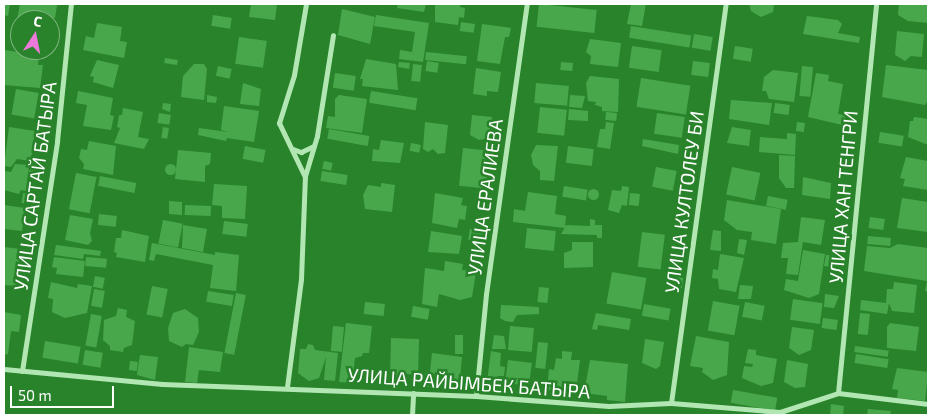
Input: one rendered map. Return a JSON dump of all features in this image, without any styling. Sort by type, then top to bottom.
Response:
[{"type":"street","name":"УЛИЦА САРТАЙ БАТЫРА","points":[[22,371],[57,141],[71,4]]},
{"type":"street","points":[[305,177],[279,123],[294,75],[306,4]]},
{"type":"street","name":"УЛИЦА ЕРАЛИЕВА","points":[[476,396],[486,294],[527,4]]},
{"type":"street","name":"УЛИЦА КУЛТОЛЕУ БИ","points":[[671,403],[726,4]]},
{"type":"street","name":"УЛИЦА ХАН ТЕНГРИ","points":[[838,393],[876,4]]},
{"type":"street","points":[[287,387],[301,279],[305,177],[314,146],[332,35]]},
{"type":"street","points":[[293,149],[301,152],[314,146]]},
{"type":"street","name":"УЛИЦА РАЙЫМБЕК БАТЫРА","points":[[4,369],[162,384],[287,387],[476,396],[599,406],[671,403],[715,405],[760,412],[792,408],[838,393],[928,404]]},
{"type":"street","points":[[412,415],[413,393]]},
{"type":"street","points":[[789,415],[792,408]]},
{"type":"building","points":[[4,4],[10,4],[8,16],[4,15]]},
{"type":"building","points":[[20,4],[57,5],[56,10],[19,10]]},
{"type":"building","points":[[251,4],[277,4],[275,20],[249,17]]},
{"type":"building","points":[[398,4],[426,4],[424,12],[397,8]]},
{"type":"building","points":[[435,4],[461,4],[460,7],[465,8],[464,18],[459,17],[458,25],[435,22]]},
{"type":"building","points":[[539,4],[597,10],[594,33],[537,27]]},
{"type":"building","points":[[631,4],[646,4],[642,26],[627,24]]},
{"type":"building","points":[[749,4],[774,4],[773,12],[761,17],[751,11]]},
{"type":"building","points":[[899,4],[928,4],[928,23],[908,21],[898,15]]},
{"type":"building","points":[[342,9],[375,17],[370,44],[338,35]]},
{"type":"building","points":[[213,15],[232,18],[230,29],[211,26]]},
{"type":"building","points":[[376,15],[429,23],[423,62],[399,59],[400,50],[412,52],[415,32],[374,26]]},
{"type":"building","points":[[807,16],[838,20],[842,24],[838,33],[860,37],[859,43],[803,34]]},
{"type":"building","points":[[461,22],[475,24],[474,33],[460,31]]},
{"type":"building","points":[[97,23],[122,27],[120,41],[127,42],[124,58],[83,50],[86,36],[94,38]]},
{"type":"building","points":[[482,24],[511,28],[509,37],[505,37],[500,64],[477,61]]},
{"type":"building","points":[[631,26],[691,36],[689,47],[629,38]]},
{"type":"building","points":[[897,31],[924,34],[922,57],[911,56],[905,61],[895,55]]},
{"type":"building","points":[[694,34],[713,37],[711,51],[692,48]]},
{"type":"building","points":[[239,37],[267,41],[263,68],[235,64]]},
{"type":"building","points":[[590,39],[621,43],[618,67],[590,64],[591,56],[586,52]]},
{"type":"building","points":[[632,46],[662,50],[659,72],[629,68]]},
{"type":"building","points":[[735,46],[753,49],[751,62],[733,59]]},
{"type":"building","points":[[4,50],[10,51],[10,60],[38,60],[38,65],[43,65],[40,88],[4,85]]},
{"type":"building","points":[[426,52],[467,56],[466,64],[425,60]]},
{"type":"building","points":[[165,58],[178,60],[177,65],[164,63]]},
{"type":"building","points":[[366,59],[396,64],[398,90],[362,86],[363,79],[360,79]]},
{"type":"building","points":[[97,60],[119,65],[113,88],[93,82],[94,77],[90,76]]},
{"type":"building","points":[[427,61],[439,63],[437,73],[425,71]]},
{"type":"building","points":[[693,61],[710,63],[708,77],[691,75]]},
{"type":"building","points":[[399,62],[410,63],[409,69],[398,67]]},
{"type":"building","points":[[561,62],[573,63],[572,71],[560,70]]},
{"type":"building","points":[[194,64],[204,64],[207,69],[204,100],[181,97],[183,76]]},
{"type":"building","points":[[413,64],[422,65],[420,82],[411,81]]},
{"type":"building","points":[[886,65],[928,70],[928,100],[925,105],[882,97]]},
{"type":"building","points":[[218,66],[232,69],[230,79],[216,76]]},
{"type":"building","points":[[802,66],[813,67],[810,97],[799,96]]},
{"type":"building","points":[[476,68],[501,72],[498,92],[487,91],[487,96],[473,94]]},
{"type":"building","points":[[773,70],[798,73],[794,102],[769,99],[766,91],[762,91],[764,77]]},
{"type":"building","points":[[335,73],[356,76],[354,91],[333,88]]},
{"type":"building","points":[[816,73],[829,75],[828,81],[843,84],[838,114],[853,116],[851,127],[808,117]]},
{"type":"building","points":[[590,76],[619,79],[618,112],[602,111],[602,107],[595,105],[596,102],[588,101],[586,83]]},
{"type":"building","points":[[641,78],[690,86],[686,114],[636,107]]},
{"type":"building","points":[[243,83],[261,89],[259,106],[240,104]]},
{"type":"building","points":[[536,83],[569,86],[567,106],[534,103]]},
{"type":"building","points":[[16,89],[39,93],[34,119],[11,115]]},
{"type":"building","points":[[78,91],[113,98],[110,115],[114,116],[111,130],[83,126],[87,105],[76,103]]},
{"type":"building","points":[[371,91],[417,98],[416,110],[369,103]]},
{"type":"building","points":[[207,95],[217,97],[216,103],[207,102]]},
{"type":"building","points":[[339,95],[367,99],[362,133],[326,128],[328,116],[335,117],[335,99]]},
{"type":"building","points":[[570,95],[585,96],[582,108],[569,107]]},
{"type":"building","points":[[731,100],[772,103],[769,125],[729,119]]},
{"type":"building","points":[[163,103],[171,104],[170,112],[162,109]]},
{"type":"building","points":[[775,103],[790,105],[788,115],[774,113]]},
{"type":"building","points":[[224,106],[259,111],[254,142],[227,138],[226,141],[198,135],[199,128],[228,132],[221,130]]},
{"type":"building","points":[[540,107],[567,110],[564,136],[537,133]]},
{"type":"building","points":[[123,108],[143,112],[138,137],[149,139],[144,149],[114,143],[120,128],[117,127],[119,115],[122,115]]},
{"type":"building","points":[[569,109],[588,111],[588,121],[568,120]]},
{"type":"building","points":[[606,112],[617,113],[616,121],[605,120]]},
{"type":"building","points":[[159,113],[171,115],[169,125],[157,123]]},
{"type":"building","points":[[657,113],[685,117],[682,138],[654,134]]},
{"type":"building","points":[[472,115],[492,117],[490,138],[479,140],[470,135]]},
{"type":"building","points":[[914,117],[928,119],[928,145],[908,137],[910,121],[913,121]]},
{"type":"building","points":[[425,122],[448,125],[445,153],[438,154],[433,149],[428,152],[423,149]]},
{"type":"building","points":[[606,122],[614,123],[610,149],[597,147],[600,129],[605,129]]},
{"type":"building","points":[[797,122],[805,123],[804,132],[796,131]]},
{"type":"building","points":[[9,127],[35,131],[31,161],[17,159],[11,167],[4,166]]},
{"type":"building","points":[[163,127],[169,128],[167,139],[161,138]]},
{"type":"building","points":[[732,127],[751,130],[749,146],[727,143]]},
{"type":"building","points":[[329,129],[369,136],[368,146],[327,139]]},
{"type":"building","points":[[880,132],[904,136],[902,147],[878,143]]},
{"type":"building","points":[[787,133],[796,134],[795,155],[759,152],[760,137],[787,139]]},
{"type":"building","points":[[643,139],[679,145],[678,154],[642,146]]},
{"type":"building","points":[[381,140],[404,143],[400,163],[372,161],[373,149],[379,150]]},
{"type":"building","points":[[89,141],[116,146],[113,175],[83,169],[84,164],[79,158],[81,149],[87,150]]},
{"type":"building","points":[[411,143],[421,145],[419,153],[409,151]]},
{"type":"building","points":[[536,145],[558,146],[554,181],[540,180],[540,171],[533,165],[531,155]]},
{"type":"building","points":[[245,146],[266,150],[263,163],[243,159]]},
{"type":"building","points":[[568,146],[594,149],[592,166],[566,163]]},
{"type":"building","points":[[463,148],[490,151],[486,189],[459,186]]},
{"type":"building","points":[[178,150],[211,153],[210,164],[205,166],[205,182],[175,179]]},
{"type":"building","points":[[779,155],[795,156],[794,188],[786,188],[779,178]]},
{"type":"building","points":[[906,157],[928,161],[928,190],[903,186],[905,179],[900,178]]},
{"type":"building","points":[[324,161],[333,163],[331,171],[322,169]]},
{"type":"building","points":[[30,163],[40,165],[38,174],[28,172]]},
{"type":"building","points":[[170,163],[176,169],[170,175],[164,169]]},
{"type":"building","points":[[15,164],[29,165],[26,191],[21,190],[19,194],[4,190],[4,171],[11,172]]},
{"type":"building","points":[[656,167],[677,171],[673,191],[652,187]]},
{"type":"building","points":[[732,167],[760,173],[755,200],[726,194]]},
{"type":"building","points":[[322,171],[348,175],[346,185],[320,181]]},
{"type":"building","points":[[76,173],[97,177],[90,213],[69,209]]},
{"type":"building","points":[[100,176],[136,183],[134,193],[98,186]]},
{"type":"building","points":[[803,177],[831,183],[830,199],[802,195]]},
{"type":"building","points":[[381,183],[395,185],[392,212],[365,209],[363,195],[368,185],[381,187]]},
{"type":"building","points":[[214,184],[247,186],[245,219],[222,218],[222,206],[212,205]]},
{"type":"building","points":[[564,186],[588,190],[586,201],[562,197]]},
{"type":"building","points":[[622,186],[629,187],[627,206],[622,205],[619,213],[608,210],[612,190],[621,191]]},
{"type":"building","points":[[593,188],[599,194],[593,200],[587,194]]},
{"type":"building","points":[[528,192],[557,196],[555,214],[566,216],[565,228],[513,222],[514,209],[525,211]]},
{"type":"building","points":[[23,193],[37,195],[35,205],[22,203]]},
{"type":"building","points":[[435,193],[463,198],[461,205],[467,206],[465,220],[459,219],[457,228],[432,223]]},
{"type":"building","points":[[630,193],[640,194],[639,206],[629,205]]},
{"type":"building","points":[[768,196],[788,200],[786,210],[766,206]]},
{"type":"building","points":[[902,198],[928,202],[928,232],[897,228]]},
{"type":"building","points":[[727,200],[781,209],[776,244],[751,240],[752,232],[737,230],[724,220]]},
{"type":"building","points":[[169,201],[182,202],[182,215],[169,214]]},
{"type":"building","points":[[4,205],[25,208],[22,231],[4,229]]},
{"type":"building","points":[[185,205],[211,206],[211,216],[185,215]]},
{"type":"building","points":[[99,214],[117,216],[116,227],[98,225]]},
{"type":"building","points":[[70,215],[93,219],[90,233],[92,241],[88,245],[65,240]]},
{"type":"building","points":[[801,217],[825,220],[821,245],[803,242],[798,275],[786,274],[788,258],[781,258],[783,243],[798,242]]},
{"type":"building","points":[[870,217],[885,219],[883,230],[868,228]]},
{"type":"building","points":[[590,219],[595,220],[595,225],[602,225],[602,238],[597,238],[597,235],[561,234],[566,225],[590,226]]},
{"type":"building","points":[[163,220],[183,224],[178,247],[158,244]]},
{"type":"building","points":[[224,221],[248,224],[246,237],[222,234]]},
{"type":"building","points":[[183,225],[207,229],[203,252],[182,248]]},
{"type":"building","points":[[527,228],[556,231],[554,251],[525,248]]},
{"type":"building","points":[[470,229],[483,231],[481,242],[468,240]]},
{"type":"building","points":[[122,230],[149,236],[145,262],[116,257],[117,253],[114,252],[116,238],[121,238]]},
{"type":"building","points":[[713,230],[721,231],[721,251],[710,250]]},
{"type":"building","points":[[431,231],[462,236],[459,254],[428,252]]},
{"type":"building","points":[[642,232],[665,235],[661,270],[638,267]]},
{"type":"building","points":[[868,236],[891,238],[890,246],[867,244]]},
{"type":"building","points":[[739,239],[747,240],[744,255],[737,253]]},
{"type":"building","points":[[572,242],[593,242],[593,267],[564,268],[564,253],[572,250]]},
{"type":"building","points":[[152,243],[215,255],[215,252],[239,255],[236,291],[210,288],[213,265],[156,254],[154,261],[149,260]]},
{"type":"building","points":[[898,244],[928,248],[928,292],[925,291],[927,281],[864,271],[867,246],[890,248]]},
{"type":"building","points":[[56,245],[101,251],[100,256],[84,254],[83,259],[54,255]]},
{"type":"building","points":[[4,247],[21,249],[17,286],[4,285]]},
{"type":"building","points":[[803,250],[825,254],[819,294],[809,298],[784,290],[786,279],[798,281]]},
{"type":"building","points":[[720,254],[744,258],[736,292],[719,289],[718,279],[712,278],[713,269],[718,270]]},
{"type":"building","points":[[826,255],[843,256],[841,268],[824,266]]},
{"type":"building","points":[[54,257],[85,261],[83,277],[56,274],[57,268],[52,267]]},
{"type":"building","points":[[86,257],[107,259],[106,268],[85,266]]},
{"type":"building","points":[[445,261],[463,264],[462,270],[476,272],[472,297],[460,300],[439,294],[437,307],[422,304],[425,268],[444,271]]},
{"type":"building","points":[[612,272],[646,278],[641,310],[606,304]]},
{"type":"building","points":[[95,276],[105,278],[103,289],[93,287]]},
{"type":"building","points":[[675,276],[683,278],[682,288],[673,286]]},
{"type":"building","points":[[51,282],[77,288],[78,284],[92,286],[87,313],[65,318],[52,312],[53,299],[48,298]]},
{"type":"building","points":[[894,282],[917,285],[914,313],[892,311],[889,303],[887,314],[860,310],[861,300],[886,303],[887,289],[893,289]]},
{"type":"building","points":[[740,285],[753,286],[751,299],[738,299]]},
{"type":"building","points":[[152,286],[168,289],[162,318],[146,314]]},
{"type":"building","points":[[539,287],[549,288],[547,303],[537,302]]},
{"type":"building","points":[[94,289],[105,291],[102,308],[91,306]]},
{"type":"building","points":[[208,291],[234,295],[232,306],[206,302]]},
{"type":"building","points":[[236,293],[246,295],[234,355],[224,353]]},
{"type":"building","points":[[825,294],[839,296],[834,308],[824,307]]},
{"type":"building","points":[[793,299],[823,303],[820,324],[790,320]]},
{"type":"building","points":[[713,301],[740,306],[734,335],[708,331]]},
{"type":"building","points":[[365,302],[385,304],[384,316],[364,314]]},
{"type":"building","points":[[745,302],[765,306],[762,321],[742,317]]},
{"type":"building","points":[[644,304],[671,309],[669,321],[642,316]]},
{"type":"building","points":[[501,305],[539,307],[539,314],[517,315],[513,322],[505,321],[500,318]]},
{"type":"building","points":[[413,306],[430,309],[428,320],[411,317]]},
{"type":"building","points":[[118,308],[127,310],[126,317],[135,321],[132,345],[124,348],[123,352],[110,350],[110,346],[103,340],[104,320],[116,316]]},
{"type":"building","points":[[185,309],[198,318],[199,332],[193,345],[186,344],[182,347],[169,341],[168,328],[173,313]]},
{"type":"building","points":[[4,312],[21,315],[19,332],[11,331],[8,354],[4,355]]},
{"type":"building","points":[[596,313],[631,319],[629,330],[598,325],[597,330],[592,329]]},
{"type":"building","points":[[860,313],[870,314],[868,335],[858,334]]},
{"type":"building","points":[[91,314],[102,316],[96,347],[85,346]]},
{"type":"building","points":[[823,318],[838,320],[836,330],[822,328]]},
{"type":"building","points":[[346,323],[372,326],[369,353],[363,353],[362,356],[355,358],[352,383],[339,382]]},
{"type":"building","points":[[890,323],[919,327],[916,351],[887,348],[887,327]]},
{"type":"building","points":[[333,326],[344,327],[342,352],[331,351]]},
{"type":"building","points":[[510,326],[534,328],[532,352],[508,350]]},
{"type":"building","points":[[792,327],[814,330],[811,350],[799,355],[789,348]]},
{"type":"building","points":[[455,335],[463,335],[463,354],[455,354]]},
{"type":"building","points":[[494,335],[504,336],[506,349],[492,349]]},
{"type":"building","points":[[696,336],[729,342],[727,375],[713,380],[702,372],[703,368],[690,366]]},
{"type":"building","points":[[391,338],[419,339],[418,375],[406,374],[402,382],[395,382],[390,376]]},
{"type":"building","points":[[645,339],[664,342],[660,366],[656,369],[642,363]]},
{"type":"building","points":[[45,341],[81,347],[78,363],[42,358]]},
{"type":"building","points":[[538,342],[548,343],[545,369],[535,368]]},
{"type":"building","points":[[308,344],[313,345],[315,350],[338,353],[335,381],[324,380],[326,357],[319,378],[309,381],[298,373],[300,349],[306,349]]},
{"type":"building","points":[[855,346],[889,351],[888,357],[854,352]]},
{"type":"building","points":[[189,347],[223,352],[220,372],[199,370],[197,383],[185,382]]},
{"type":"building","points":[[748,349],[756,350],[756,355],[777,359],[773,383],[761,386],[742,378],[744,366],[752,367],[753,364],[745,363]]},
{"type":"building","points":[[85,350],[103,353],[100,368],[83,365]]},
{"type":"building","points":[[491,351],[501,353],[500,366],[505,367],[504,376],[498,376],[497,384],[487,382]]},
{"type":"building","points":[[562,351],[572,352],[571,360],[580,360],[576,391],[564,397],[557,392],[557,397],[550,397],[551,390],[547,390],[549,369],[554,370],[556,358],[562,359]]},
{"type":"building","points":[[432,353],[462,357],[460,380],[448,382],[430,372]]},
{"type":"building","points":[[856,354],[889,359],[887,368],[855,363]]},
{"type":"building","points":[[140,355],[158,357],[155,380],[137,375]]},
{"type":"building","points":[[508,360],[532,363],[529,386],[505,383]]},
{"type":"building","points":[[590,360],[628,364],[625,402],[607,400],[607,396],[584,393]]},
{"type":"building","points":[[787,360],[808,364],[805,387],[795,388],[784,382]]},
{"type":"building","points":[[130,361],[138,362],[137,371],[129,370]]},
{"type":"building","points":[[897,368],[928,372],[925,401],[897,398],[898,390],[892,389]]},
{"type":"building","points":[[425,373],[430,375],[429,387],[423,387]]},
{"type":"building","points":[[733,390],[777,398],[775,411],[731,403]]},
{"type":"building","points":[[831,404],[844,406],[843,415],[830,415]]},
{"type":"building","points":[[868,409],[891,411],[890,415],[867,415]]}]
